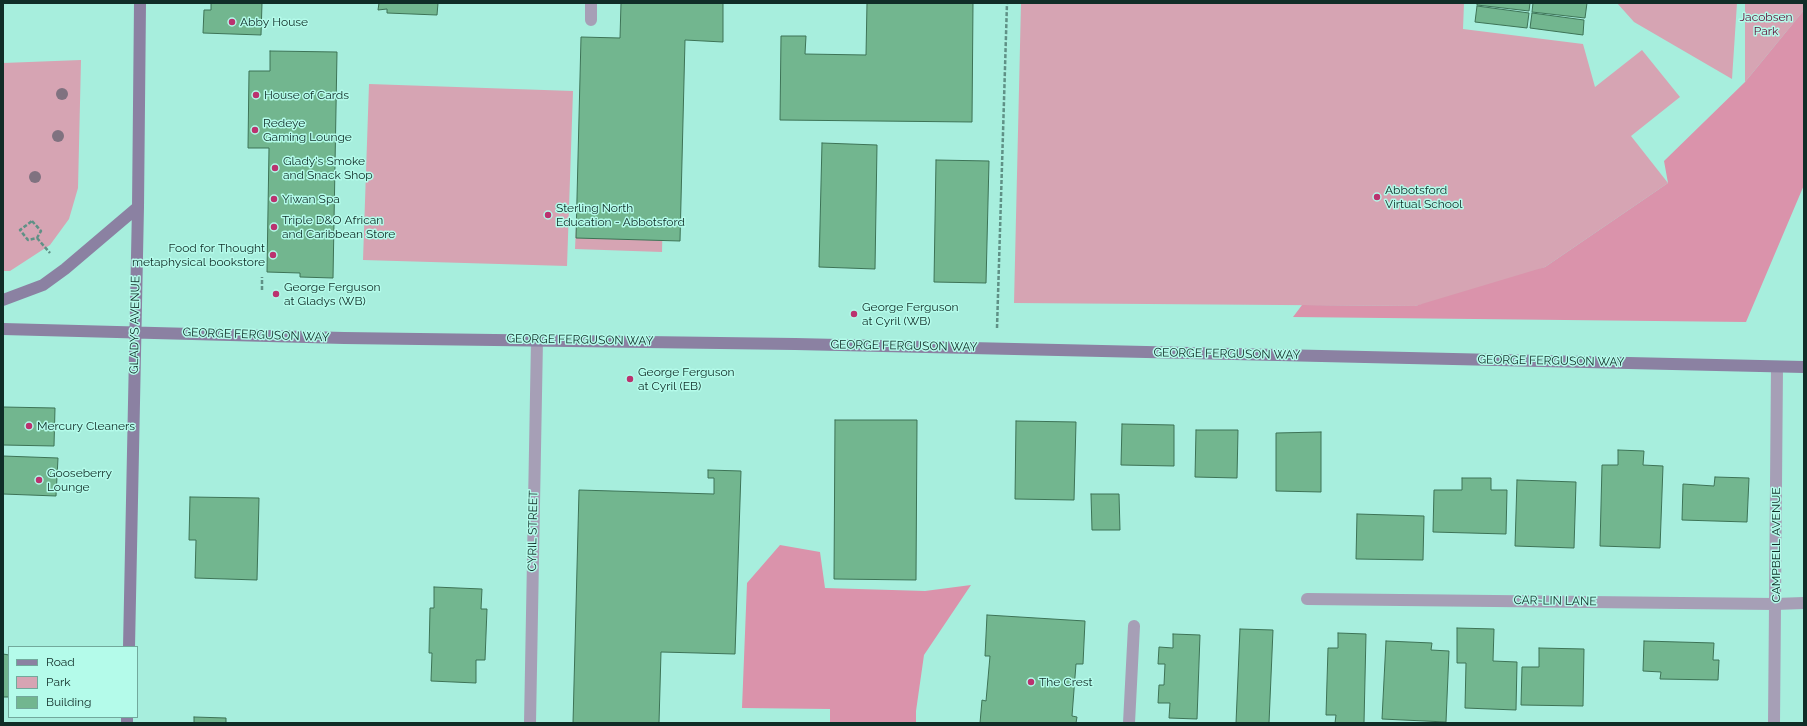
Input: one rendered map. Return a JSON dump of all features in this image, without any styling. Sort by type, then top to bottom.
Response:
[{"type":"main road","name":"GLADYS AVENUE","points":[[128,646],[138,208],[140,3]]},
{"type":"main road","points":[[3,300],[43,285],[138,208]]},
{"type":"main road","name":"GEORGE FERGUSON WAY","points":[[3,329],[344,338],[536,340],[997,349],[1804,367]]},
{"type":"street","points":[[591,3],[591,20]]},
{"type":"street","name":"CYRIL STREET","points":[[530,723],[536,340]]},
{"type":"street","name":"CAMPBELL AVENUE","points":[[1774,723],[1777,367]]},
{"type":"street","name":"CAR-LIN LANE","points":[[1307,599],[1775,604],[1804,603]]},
{"type":"street","points":[[1129,723],[1134,626]]},
{"type":"path","points":[[997,349],[1007,3]]},
{"type":"path","points":[[32,221],[41,231],[37,238],[28,240],[20,230],[32,221]]},
{"type":"path","points":[[262,277],[262,290]]},
{"type":"green space","name":"Abbotsford Virtual School","points":[[1021,3],[1464,3],[1463,29],[1583,44],[1595,87],[1642,50],[1680,97],[1631,136],[1668,183],[1545,267],[1483,291],[1415,306],[1014,303]]},
{"type":"green space","points":[[1617,3],[1737,3],[1732,79],[1634,22]]},
{"type":"green space","name":"Jacobsen Park","points":[[1745,3],[1804,3],[1804,10],[1745,82]]},
{"type":"green space","points":[[81,60],[78,188],[69,219],[50,245],[10,271],[3,271],[3,63]]},
{"type":"green space","points":[[369,84],[573,91],[567,266],[363,260]]},
{"type":"green space","points":[[577,204],[663,207],[662,252],[575,249]]},
{"type":"shaded area","points":[[1804,10],[1804,185],[1746,322],[1293,317],[1302,305],[1415,306],[1545,267],[1668,183],[1664,161],[1745,82]]},
{"type":"shaded area","points":[[780,545],[820,552],[825,588],[925,591],[971,585],[924,655],[916,711],[916,723],[830,723],[830,709],[742,708],[747,583]]},
{"type":"building","name":"Abby House","points":[[211,3],[262,3],[261,35],[203,33],[204,10],[211,10]]},
{"type":"building","points":[[379,3],[438,3],[437,15],[387,13],[387,9],[378,10]]},
{"type":"building","points":[[621,3],[723,3],[723,42],[685,40],[680,241],[576,238],[581,37],[620,38]]},
{"type":"building","points":[[867,3],[973,3],[972,122],[780,120],[781,36],[806,36],[805,54],[866,55]]},
{"type":"building","points":[[1477,3],[1530,3],[1529,11],[1477,5]]},
{"type":"building","points":[[1533,3],[1587,3],[1585,18],[1532,12]]},
{"type":"building","points":[[1477,6],[1529,13],[1527,28],[1475,22]]},
{"type":"building","points":[[1532,13],[1584,20],[1583,35],[1530,28]]},
{"type":"building","points":[[270,51],[337,52],[333,278],[300,277],[300,273],[267,272],[269,148],[248,148],[249,71],[270,71]]},
{"type":"building","points":[[822,143],[877,145],[875,269],[819,267]]},
{"type":"building","points":[[936,160],[989,161],[986,283],[934,282]]},
{"type":"building","name":"Mercury Cleaners","points":[[3,407],[55,408],[54,446],[3,445]]},
{"type":"building","points":[[835,420],[917,420],[916,580],[834,579]]},
{"type":"building","points":[[1016,421],[1076,422],[1074,500],[1015,499]]},
{"type":"building","points":[[1122,424],[1174,425],[1174,466],[1121,465]]},
{"type":"building","points":[[1196,430],[1238,430],[1237,478],[1195,477]]},
{"type":"building","points":[[1321,432],[1321,492],[1276,491],[1276,433]]},
{"type":"building","points":[[1618,450],[1644,451],[1643,465],[1663,466],[1660,548],[1600,546],[1602,465],[1618,465]]},
{"type":"building","points":[[3,456],[58,458],[56,496],[3,494]]},
{"type":"building","points":[[708,470],[741,471],[735,654],[661,652],[659,723],[573,723],[579,490],[714,494],[714,478],[708,478]]},
{"type":"building","points":[[1715,477],[1749,478],[1747,522],[1682,520],[1683,484],[1714,486]]},
{"type":"building","points":[[1462,478],[1491,478],[1491,490],[1507,490],[1506,534],[1433,532],[1434,490],[1462,490]]},
{"type":"building","points":[[1517,480],[1576,482],[1574,548],[1515,546]]},
{"type":"building","points":[[1091,494],[1119,494],[1120,530],[1092,530]]},
{"type":"building","points":[[190,497],[259,498],[257,580],[195,578],[196,540],[189,540]]},
{"type":"building","points":[[1357,514],[1424,516],[1423,560],[1356,559]]},
{"type":"building","points":[[434,587],[482,589],[481,609],[487,609],[485,660],[476,660],[476,683],[431,681],[432,653],[429,653],[430,608],[434,608]]},
{"type":"building","name":"The Crest","points":[[987,615],[1085,621],[1083,664],[1076,664],[1072,716],[1077,717],[1076,723],[980,723],[982,700],[986,701],[990,656],[985,656]]},
{"type":"building","points":[[1457,628],[1494,629],[1493,661],[1517,662],[1516,710],[1465,708],[1466,663],[1457,663]]},
{"type":"building","points":[[1240,629],[1273,630],[1269,723],[1236,723]]},
{"type":"building","points":[[1338,633],[1366,634],[1364,723],[1335,723],[1336,715],[1326,715],[1328,648],[1338,648]]},
{"type":"building","points":[[1173,634],[1200,635],[1197,719],[1169,718],[1170,703],[1158,703],[1159,685],[1164,685],[1165,664],[1158,664],[1159,647],[1173,648]]},
{"type":"building","points":[[1386,641],[1432,643],[1431,650],[1449,651],[1446,722],[1382,719]]},
{"type":"building","points":[[1644,641],[1714,643],[1713,660],[1719,660],[1718,680],[1660,679],[1661,672],[1643,671]]},
{"type":"building","points":[[1539,648],[1584,649],[1583,706],[1521,705],[1522,667],[1539,667]]},
{"type":"building","points":[[3,654],[8,655],[8,697],[3,697]]},
{"type":"building","points":[[194,717],[226,718],[226,723],[194,723]]},
{"type":"place","name":"Abby House","points":[[232,22]]},
{"type":"place","name":"House of Cards","points":[[256,95]]},
{"type":"place","name":"Redeye Gaming Lounge","points":[[255,130]]},
{"type":"place","name":"Glady's Smoke and Snack Shop","points":[[275,168]]},
{"type":"place","name":"Abbotsford Virtual School","points":[[1377,197]]},
{"type":"place","name":"Yiwan Spa","points":[[274,199]]},
{"type":"place","name":"Sterling North Education - Abbotsford","points":[[548,215]]},
{"type":"place","name":"Triple D&O African and Caribbean Store","points":[[274,227]]},
{"type":"place","name":"Food for Thought metaphysical bookstore","points":[[273,255]]},
{"type":"place","name":"George Ferguson at Gladys (WB)","points":[[276,294]]},
{"type":"place","name":"George Ferguson at Cyril (WB)","points":[[854,314]]},
{"type":"place","name":"George Ferguson at Cyril (EB)","points":[[630,379]]},
{"type":"place","name":"Mercury Cleaners","points":[[29,426]]},
{"type":"place","name":"Gooseberry Lounge","points":[[39,480]]},
{"type":"place","name":"The Crest","points":[[1031,682]]}]
